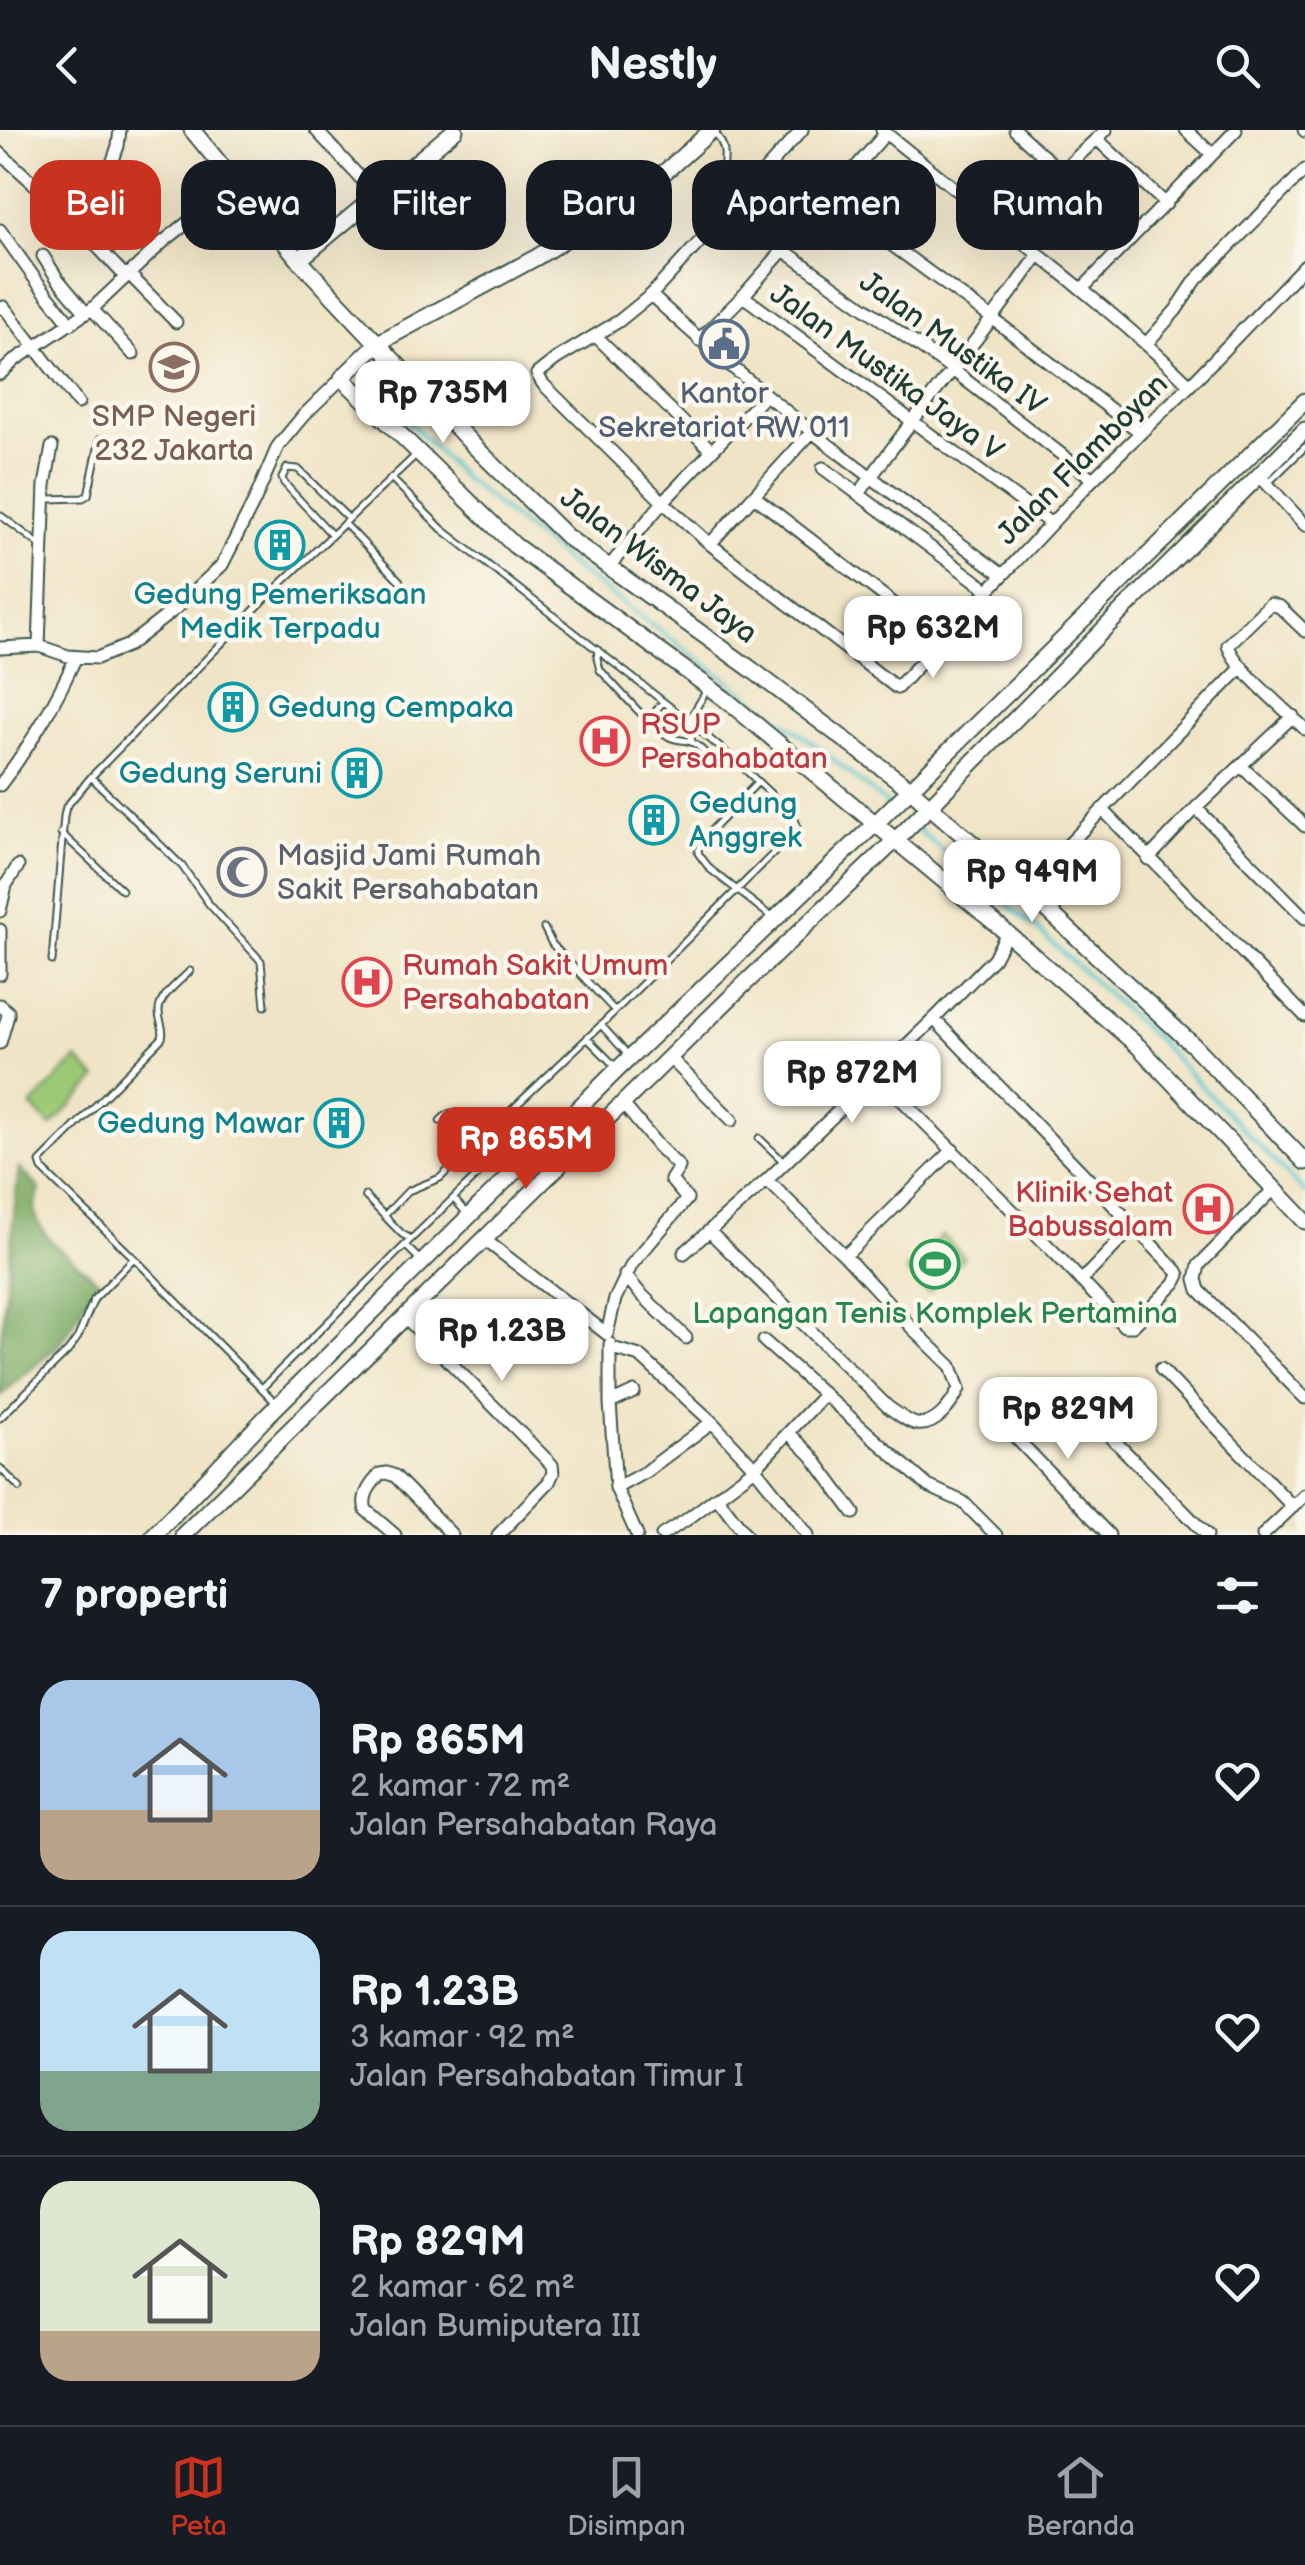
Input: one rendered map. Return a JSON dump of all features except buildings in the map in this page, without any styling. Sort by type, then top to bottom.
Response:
[{"type":"street","points":[[113,160],[120,130]]},
{"type":"street","name":"Jalan Wisma Jaya","points":[[192,130],[215,160]]},
{"type":"street","points":[[316,130],[356,173]]},
{"type":"street","points":[[419,160],[455,130]]},
{"type":"street","points":[[0,648],[40,646],[97,658],[129,645],[218,570],[278,446],[373,347],[604,216],[666,171],[712,130]]},
{"type":"street","points":[[802,130],[651,295],[538,374],[543,384],[710,544],[811,433]]},
{"type":"street","points":[[1015,130],[1048,160]]},
{"type":"street","points":[[1186,130],[1212,154]]},
{"type":"street","points":[[1082,289],[1236,130]]},
{"type":"street","points":[[861,160],[884,132],[956,190]]},
{"type":"street","points":[[1074,160],[1101,134],[1166,204]]},
{"type":"street","points":[[0,153],[64,210],[176,322]]},
{"type":"street","points":[[1147,343],[1196,280],[1305,170]]},
{"type":"street","points":[[336,229],[356,212]]},
{"type":"street","points":[[0,230],[71,324]]},
{"type":"street","points":[[0,374],[89,311],[181,230]]},
{"type":"street","name":"Jalan Wisma Jaya","points":[[290,250],[373,347],[567,537],[751,669],[1024,889],[1194,1046],[1305,1161]]},
{"type":"street","points":[[299,260],[311,250]]},
{"type":"street","points":[[699,340],[781,250]]},
{"type":"street","name":"Jalan Mustika IV","points":[[783,250],[954,370],[1093,480]]},
{"type":"street","points":[[899,250],[1140,432]]},
{"type":"street","points":[[1033,250],[1147,343],[1190,385]]},
{"type":"street","points":[[858,494],[1039,254]]},
{"type":"street","points":[[43,256],[57,278],[134,354]]},
{"type":"street","name":"Jalan Flamboyan","points":[[710,544],[896,688],[1050,524],[1305,265]]},
{"type":"street","points":[[651,295],[811,433],[1003,574]]},
{"type":"street","name":"Jalan Mustika Jaya V","points":[[743,296],[1050,524]]},
{"type":"street","points":[[0,308],[4,307],[78,402]]},
{"type":"street","points":[[596,336],[711,450]]},
{"type":"street","points":[[347,373],[418,454],[514,545],[708,687],[899,838],[1138,1046],[1305,1221]]},
{"type":"street","points":[[608,568],[663,502],[765,395]]},
{"type":"street","points":[[154,1535],[273,1410],[624,1064],[877,822],[1305,401]]},
{"type":"street","points":[[183,1535],[899,838],[1263,479],[1305,430]]},
{"type":"street","points":[[40,646],[44,486],[52,446]]},
{"type":"street","points":[[823,468],[988,590]]},
{"type":"street","points":[[1263,479],[1305,525]]},
{"type":"street","points":[[755,496],[940,640]]},
{"type":"street","points":[[1305,632],[1280,607],[1270,604],[1228,645],[1242,667],[1305,728]]},
{"type":"street","points":[[0,785],[41,724],[76,656]]},
{"type":"street","points":[[1024,889],[1242,667]]},
{"type":"street","points":[[1148,858],[1293,716]]},
{"type":"street","points":[[1241,766],[1305,826]]},
{"type":"street","points":[[1196,808],[1305,918]]},
{"type":"street","points":[[1102,809],[1305,1016]]},
{"type":"street","points":[[0,911],[6,885],[18,866]]},
{"type":"street","points":[[0,930],[0,974]]},
{"type":"street","points":[[684,1253],[767,1180],[934,1019],[994,958],[1007,933]]},
{"type":"street","points":[[756,938],[776,957]]},
{"type":"street","points":[[994,958],[1022,946]]},
{"type":"street","points":[[0,1005],[8,1015],[0,1043]]},
{"type":"street","points":[[876,1074],[1124,1326],[1133,1326],[1179,1276],[934,1019]]},
{"type":"street","points":[[670,1058],[732,1120]]},
{"type":"street","points":[[606,1334],[625,1275],[687,1199],[671,1180],[679,1167],[623,1104]]},
{"type":"street","points":[[845,1256],[952,1150]]},
{"type":"street","points":[[710,1232],[888,1408],[916,1424],[931,1422],[942,1414],[959,1389],[951,1366],[767,1180]]},
{"type":"street","points":[[1275,1188],[1199,1265],[1196,1279],[1200,1290],[1305,1398]]},
{"type":"street","points":[[1081,1281],[1134,1226]]},
{"type":"street","points":[[484,1240],[606,1334],[612,1348],[610,1404],[616,1488],[637,1535]]},
{"type":"street","points":[[625,1275],[686,1338]]},
{"type":"street","points":[[406,1318],[552,1465],[549,1482],[498,1535]]},
{"type":"street","points":[[764,1341],[928,1486],[963,1502],[996,1535]]},
{"type":"street","points":[[612,1348],[640,1356],[712,1422],[808,1535]]},
{"type":"street","points":[[1161,1369],[1293,1506]]},
{"type":"street","points":[[610,1404],[634,1392]]},
{"type":"street","points":[[662,1535],[755,1468],[824,1395]]},
{"type":"street","points":[[273,1410],[288,1432]]},
{"type":"street","points":[[997,1418],[1110,1535]]},
{"type":"street","points":[[616,1488],[712,1422]]},
{"type":"street","points":[[1103,1429],[1208,1535]]},
{"type":"street","points":[[789,1433],[812,1456],[854,1513]]},
{"type":"street","points":[[395,1535],[364,1505],[366,1494],[380,1474],[395,1476],[452,1535]]},
{"type":"street","points":[[1263,1535],[1305,1495]]},
{"type":"street","points":[[717,1497],[746,1535]]},
{"type":"lane","points":[[712,130],[723,143],[724,160]]},
{"type":"lane","points":[[45,499],[88,495],[100,440]]},
{"type":"lane","points":[[1263,479],[1305,447]]},
{"type":"lane","points":[[52,962],[66,807],[91,776],[267,597],[418,454]]},
{"type":"lane","points":[[332,535],[284,483],[287,468],[298,468],[400,581]]},
{"type":"lane","points":[[385,1215],[408,1191],[440,1178],[601,1025],[796,826],[793,815],[735,760],[442,529],[391,478]]},
{"type":"lane","points":[[0,515],[42,546]]},
{"type":"lane","points":[[598,650],[600,670],[649,719],[668,737],[692,742]]},
{"type":"lane","points":[[708,687],[687,720],[687,732],[717,766],[735,760]]},
{"type":"lane","points":[[649,719],[663,702]]},
{"type":"lane","points":[[91,776],[182,866],[209,904],[261,961],[264,1006]]},
{"type":"lane","points":[[758,782],[700,842],[698,853],[710,869],[775,920]]},
{"type":"lane","points":[[62,833],[122,890]]},
{"type":"lane","points":[[544,928],[552,944],[614,1012]]},
{"type":"lane","points":[[190,970],[161,1001],[158,1016],[164,1028],[162,1038],[40,1162],[42,1169],[262,1388],[273,1410]]},
{"type":"lane","points":[[601,1025],[624,1064]]},
{"type":"lane","points":[[587,1038],[624,1064]]},
{"type":"lane","points":[[262,1388],[494,1159],[494,1150],[457,1114],[448,1114],[440,1121]]},
{"type":"lane","points":[[760,1138],[785,1162]]},
{"type":"lane","points":[[364,1196],[402,1234],[423,1263]]},
{"type":"lane","points":[[454,1199],[470,1216]]},
{"type":"lane","points":[[0,1418],[68,1351],[94,1299],[134,1258]]},
{"type":"lane","points":[[0,1468],[20,1488]]},
{"type":"green space","points":[[77,1059],[97,1079],[51,1126],[31,1106]]},
{"type":"green space","points":[[19,1168],[40,1189],[35,1212],[44,1233],[100,1282],[59,1345],[0,1396],[0,1346]]},
{"type":"green space","name":"Lapangan Tenis Komplek Pertamina","points":[[942,1235],[964,1257],[928,1293],[906,1271]]},
{"type":"waterway","points":[[368,379],[461,476],[568,563],[817,746],[889,806]]},
{"type":"waterway","points":[[916,828],[1038,930],[1155,1038],[1305,1193]]},
{"type":"place","name":"Kantor Sekretariat RW 011","points":[[724,344]]},
{"type":"place","name":"SMP Negeri 232 Jakarta","points":[[174,367]]},
{"type":"place","name":"Gedung Pemeriksaan Medik Terpadu","points":[[280,545]]},
{"type":"place","name":"Gedung Cempaka","points":[[233,707]]},
{"type":"place","name":"RSUP Persahabatan","points":[[605,741]]},
{"type":"place","name":"Gedung Seruni","points":[[357,773]]},
{"type":"place","name":"Gedung Anggrek","points":[[654,820]]},
{"type":"place","name":"Masjid Jami Rumah Sakit Persahabatan","points":[[242,872]]},
{"type":"place","name":"Rumah Sakit Umum Persahabatan","points":[[367,982]]},
{"type":"place","name":"Gedung Mawar","points":[[339,1123]]},
{"type":"place","name":"Klinik Sehat Babussalam","points":[[1208,1209]]},
{"type":"place","name":"Lapangan Tenis Komplek Pertamina","points":[[935,1264]]}]
